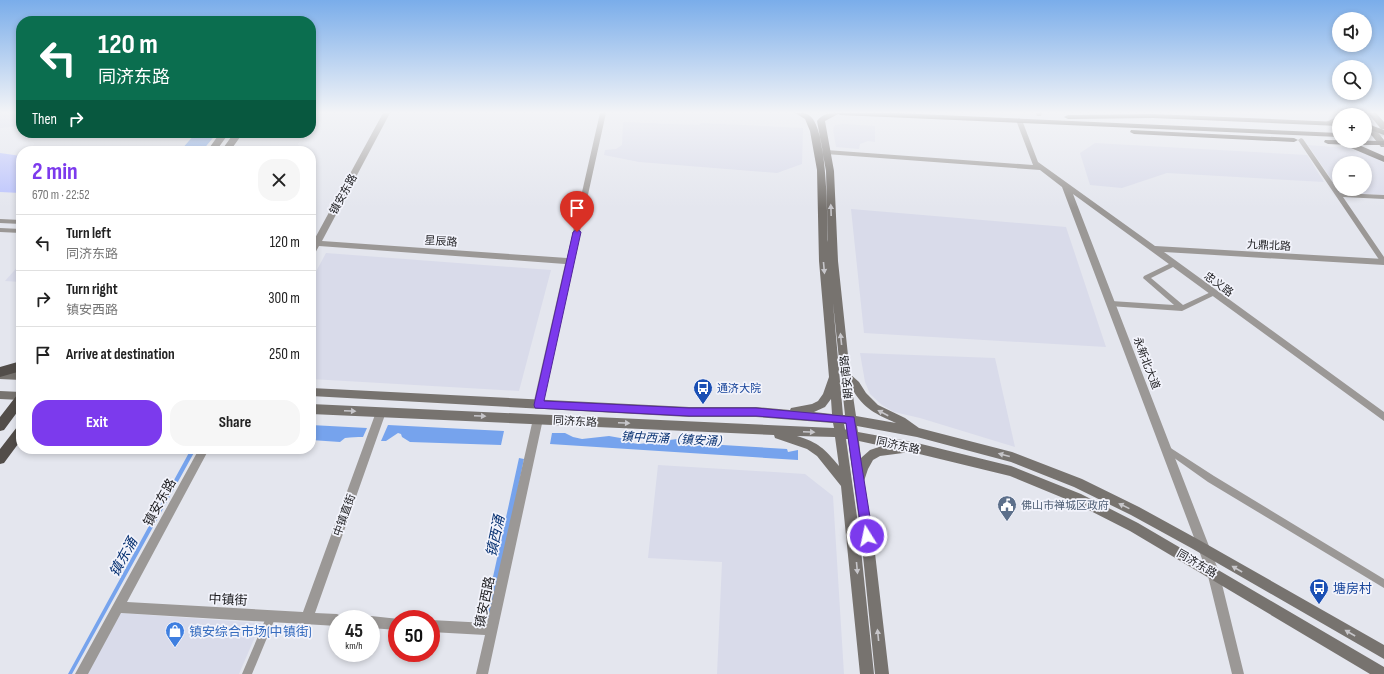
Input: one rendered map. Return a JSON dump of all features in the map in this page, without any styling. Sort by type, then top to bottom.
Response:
[{"type":"highway","points":[[0,372],[16,367]]},
{"type":"highway","points":[[0,426],[16,404]]},
{"type":"highway","points":[[0,459],[16,438]]},
{"type":"main road","name":"朝安南路","points":[[816,144],[821,170],[824,261],[840,376]]},
{"type":"main road","name":"朝安南路","points":[[825,144],[830,170],[833,261],[844,419],[853,484],[867,536],[882,674]]},
{"type":"main road","points":[[1360,148],[1384,159]]},
{"type":"main road","points":[[0,375],[16,376]]},
{"type":"main road","points":[[774,414],[821,406],[827,400],[840,376],[855,385],[862,396],[874,408],[902,421],[917,432]]},
{"type":"main road","name":"同济东路","points":[[316,392],[538,405],[689,412],[774,414],[844,419],[917,432],[1012,457],[1078,483],[1135,511],[1384,652]]},
{"type":"main road","points":[[0,395],[16,397]]},
{"type":"main road","name":"同济东路","points":[[316,409],[846,434],[913,447],[1011,471],[1077,498],[1134,527],[1213,572],[1383,674]]},
{"type":"main road","points":[[756,429],[790,437],[811,445],[853,484],[866,458],[877,451],[913,447]]},
{"type":"main road","name":"朝安南路","points":[[853,484],[853,531],[867,674]]},
{"type":"street","name":"镇安东路","points":[[316,240],[369,144]]},
{"type":"street","points":[[538,405],[596,144]]},
{"type":"street","name":"忠义路","points":[[1028,144],[1035,163],[1384,417]]},
{"type":"street","points":[[1304,144],[1332,186]]},
{"type":"street","points":[[826,152],[1042,168]]},
{"type":"street","name":"永新北大道","points":[[1066,186],[1213,572],[1238,674]]},
{"type":"street","points":[[1339,196],[1384,262]]},
{"type":"street","points":[[1361,196],[1384,197]]},
{"type":"street","points":[[0,221],[16,222]]},
{"type":"street","points":[[0,230],[16,231]]},
{"type":"street","name":"星辰路","points":[[316,244],[570,261]]},
{"type":"street","name":"九鼎北路","points":[[1154,249],[1384,262]]},
{"type":"street","points":[[1173,264],[1146,278],[1182,308]]},
{"type":"street","points":[[1111,304],[1182,308],[1213,293]]},
{"type":"street","name":"中镇直街","points":[[307,618],[381,412]]},
{"type":"street","name":"镇安西路","points":[[482,674],[538,419]]},
{"type":"street","points":[[1166,448],[1211,479],[1384,584]]},
{"type":"street","name":"镇安东路","points":[[81,674],[201,454]]},
{"type":"street","name":"中镇街","points":[[118,607],[328,619]]},
{"type":"street","points":[[247,674],[270,616]]},
{"type":"street","points":[[440,626],[492,629]]},
{"type":"shaded area","points":[[186,144],[207,144],[206,146],[184,146]]},
{"type":"shaded area","points":[[803,144],[802,164],[777,173],[639,162],[604,155],[605,150],[616,149],[622,145]]},
{"type":"shaded area","points":[[836,144],[860,144],[859,149],[836,147]]},
{"type":"shaded area","points":[[1093,144],[1121,144],[1307,155],[1324,182],[1167,173],[1122,188],[1090,185],[1080,153]]},
{"type":"shaded area","points":[[1308,145],[1347,148],[1372,156],[1332,156],[1332,180]]},
{"type":"shaded area","points":[[0,153],[16,155],[16,193],[0,192]]},
{"type":"shaded area","points":[[1372,156],[1384,163],[1384,195],[1372,194]]},
{"type":"shaded area","points":[[851,209],[1066,227],[1106,347],[864,333]]},
{"type":"shaded area","points":[[326,253],[551,270],[519,391],[316,379],[316,272]]},
{"type":"shaded area","points":[[16,269],[16,282],[5,281]]},
{"type":"shaded area","points":[[860,353],[995,358],[1015,447],[920,418],[894,412],[882,405],[870,394],[865,382]]},
{"type":"shaded area","points":[[316,425],[367,428],[363,437],[345,438],[340,442],[316,440]]},
{"type":"shaded area","points":[[388,425],[504,431],[501,445],[410,442],[398,433],[386,441],[381,441]]},
{"type":"shaded area","points":[[552,433],[565,433],[582,439],[609,436],[626,439],[632,443],[639,444],[677,439],[692,440],[706,444],[787,449],[788,452],[798,450],[798,460],[550,444]]},
{"type":"shaded area","points":[[188,454],[193,454],[72,674],[68,674]]},
{"type":"shaded area","points":[[519,458],[524,459],[491,619],[484,618]]},
{"type":"shaded area","points":[[658,465],[805,474],[833,496],[844,674],[717,674],[722,562],[648,558]]},
{"type":"shaded area","name":"镇安综合市场(中镇街)","points":[[121,613],[261,623],[239,674],[86,674]]},
{"type":"place","name":"通济大院","points":[[703,405]]},
{"type":"place","name":"佛山市禅城区政府","points":[[1007,522]]},
{"type":"place","name":"塘房村","points":[[1319,605]]},
{"type":"place","name":"镇安综合市场(中镇街)","points":[[175,648]]},
{"type":"route","points":[[577,232],[538,405],[689,412],[756,412],[850,420],[867,536]]},
{"type":"water label","name":"镇中西涌（镇安涌）","points":[[675,439]]},
{"type":"water label","name":"镇西涌","points":[[495,536]]},
{"type":"water label","name":"镇东涌","points":[[123,557]]}]
